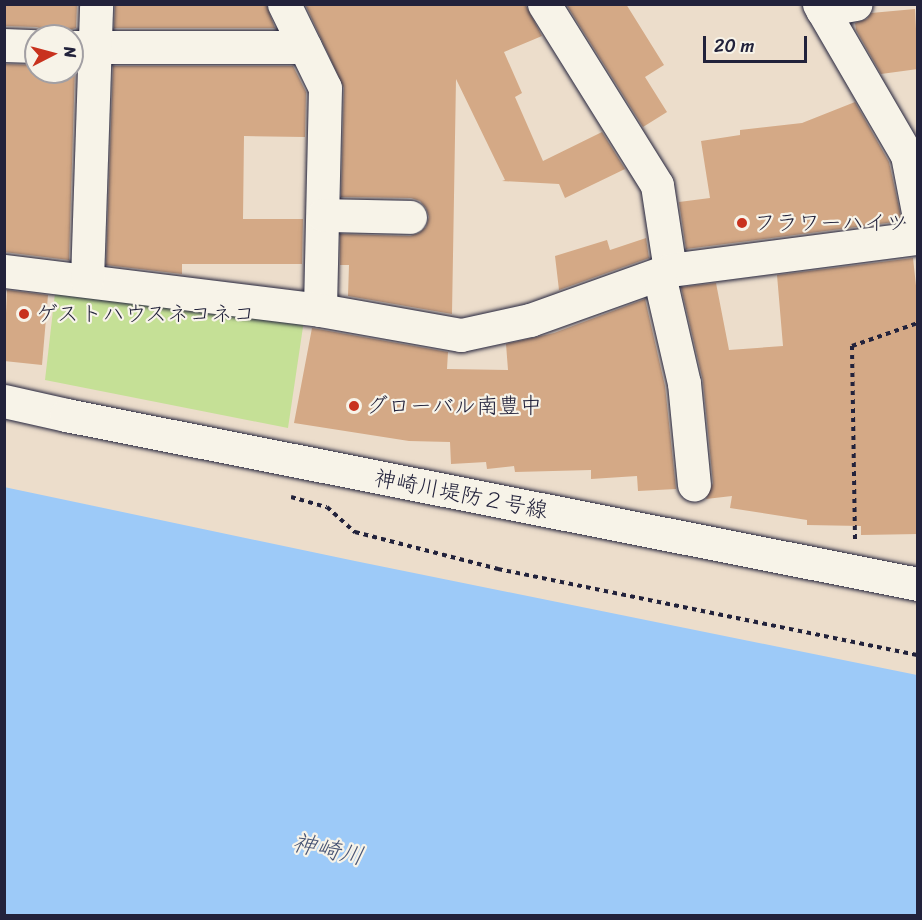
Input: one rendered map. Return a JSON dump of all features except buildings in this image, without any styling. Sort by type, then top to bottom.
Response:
[{"type":"street","points":[[84,45],[96,4]]},
{"type":"street","points":[[284,4],[325,88],[320,310]]},
{"type":"street","points":[[544,4],[657,185],[664,272],[684,383],[694,484]]},
{"type":"street","points":[[855,4],[821,7],[907,155],[918,212]]},
{"type":"street","points":[[4,45],[24,46]]},
{"type":"street","points":[[84,48],[306,47]]},
{"type":"street","points":[[84,84],[87,280]]},
{"type":"street","points":[[322,215],[410,218]]},
{"type":"street","points":[[4,271],[320,310],[461,335],[530,320],[664,272],[918,238]]},
{"type":"street","name":"神崎川堤防２号線","points":[[4,400],[66,415],[918,584]]},
{"type":"path","points":[[855,538],[852,345],[918,323]]},
{"type":"path","points":[[281,495],[327,507],[355,532],[498,569],[918,655]]},
{"type":"green space","points":[[55,293],[304,320],[288,428],[45,380]]},
{"type":"water","name":"神崎川","points":[[4,487],[917,675],[917,915],[5,915]]},
{"type":"place","name":"フラワーハイツ","points":[[742,223]]},
{"type":"place","name":"ゲストハウスネコネコ","points":[[24,314]]},
{"type":"place","name":"グローバル南豊中","points":[[354,406]]}]
